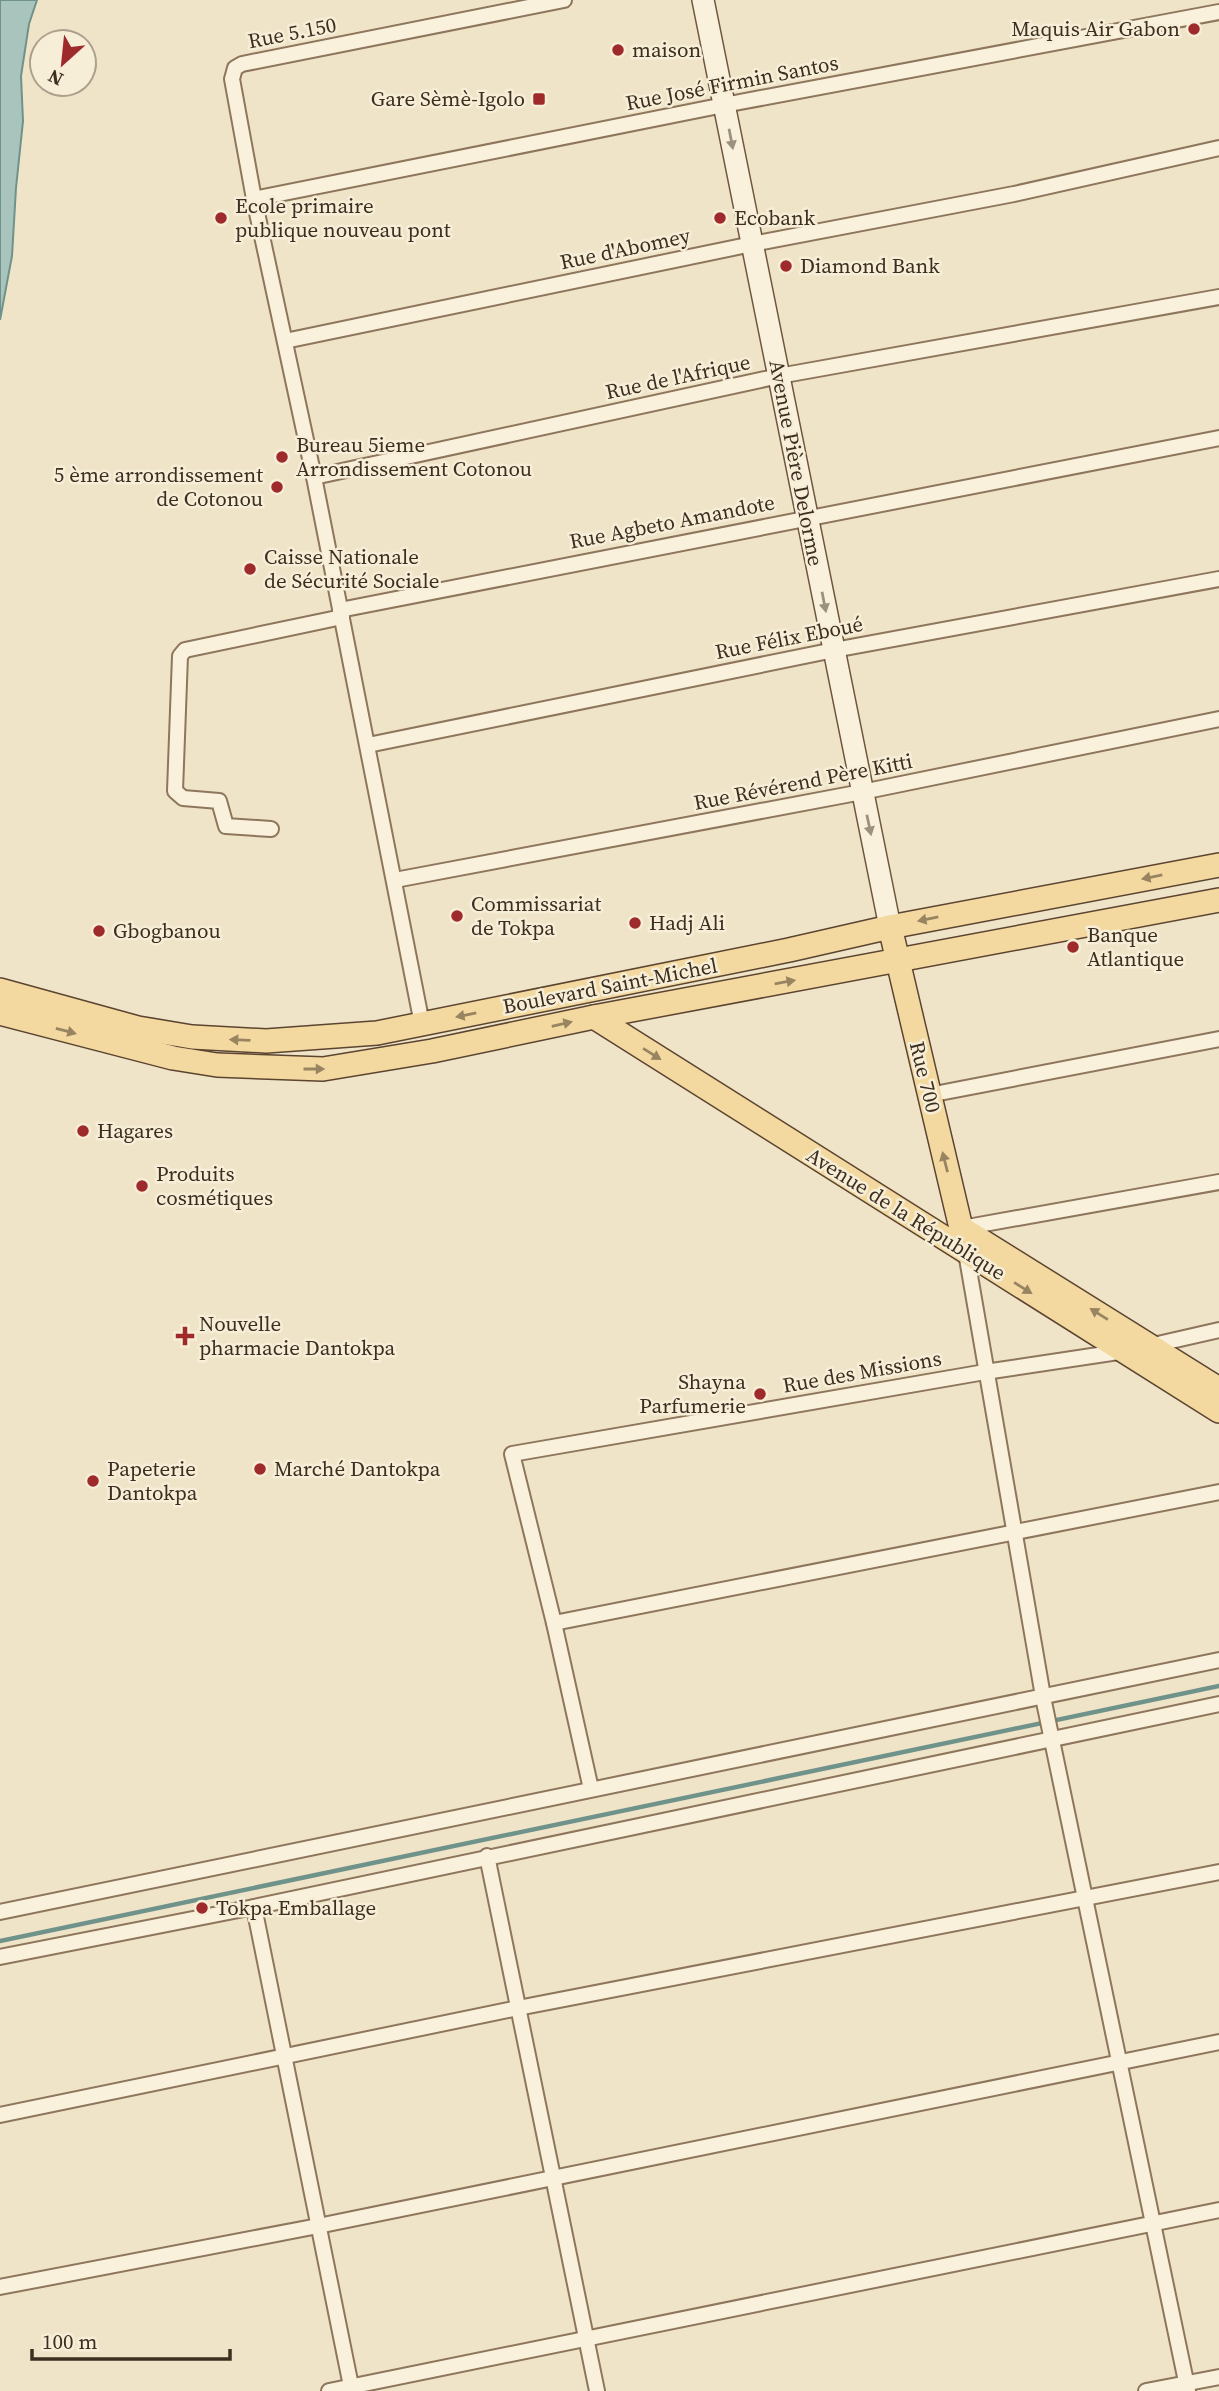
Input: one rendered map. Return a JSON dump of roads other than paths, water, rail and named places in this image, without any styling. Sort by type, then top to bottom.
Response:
[{"type":"main road","name":"Avenue Pière Delorme","points":[[703,0],[890,926]]},
{"type":"main road","name":"Boulevard Saint-Michel","points":[[0,990],[138,1028],[217,1040],[321,1039],[377,1033],[789,950],[890,926],[1219,865]]},
{"type":"main road","name":"Boulevard Saint-Michel","points":[[0,1013],[173,1058],[217,1065],[323,1069],[432,1051],[594,1017],[1219,900]]},
{"type":"main road","name":"Rue 700","points":[[890,926],[961,1228]]},
{"type":"main road","name":"Avenue de la République","points":[[594,1017],[1219,1411]]},
{"type":"main road","name":"Avenue de la République","points":[[961,1228],[1219,1389]]},
{"type":"street","name":"Rue 5.150","points":[[254,199],[232,79],[235,68],[242,64],[564,0]]},
{"type":"street","name":"Rue José Firmin Santos","points":[[254,199],[724,105],[1219,12]]},
{"type":"street","name":"Rue d'Abomey","points":[[285,341],[752,244],[1014,194],[1219,148]]},
{"type":"street","points":[[254,199],[314,477],[422,1024]]},
{"type":"street","name":"Rue de l'Afrique","points":[[314,477],[779,376],[1219,297]]},
{"type":"street","name":"Rue Agbeto Amandote","points":[[271,829],[226,825],[219,801],[183,798],[175,791],[180,656],[185,650],[341,613],[807,517],[1219,438]]},
{"type":"street","name":"Rue Félix Eboué","points":[[368,745],[834,650],[1219,579]]},
{"type":"street","name":"Rue Révérend Père Kitti","points":[[395,880],[862,792],[1219,719]]},
{"type":"street","points":[[929,1095],[1219,1039]]},
{"type":"street","points":[[1187,2387],[1043,1699],[961,1228],[1219,1182]]},
{"type":"street","name":"Rue des Missions","points":[[554,1623],[512,1454],[1124,1351],[1219,1330]]},
{"type":"street","points":[[591,1789],[554,1623],[1219,1492]]},
{"type":"street","points":[[0,1912],[591,1789],[1043,1699],[1219,1660]]},
{"type":"street","points":[[0,1957],[254,1907],[1051,1734],[1219,1704]]},
{"type":"street","points":[[487,1856],[597,2391]]},
{"type":"street","points":[[0,2115],[518,2008],[1219,1872]]},
{"type":"street","points":[[254,1907],[351,2389]]},
{"type":"street","points":[[0,2287],[318,2226],[1219,2042]]},
{"type":"street","points":[[328,2391],[351,2389],[586,2338],[1219,2210]]},
{"type":"street","points":[[1146,2391],[1187,2387],[1219,2377]]},
{"type":"water","points":[[0,0],[37,0],[28,28],[21,76],[23,121],[12,256],[0,320]]},
{"type":"waterway","points":[[0,1941],[1219,1686]]},
{"type":"place","name":"Maquis Air Gabon","points":[[1194,29]]},
{"type":"place","name":"maison","points":[[618,50]]},
{"type":"place","name":"Gare Sèmè-Igolo","points":[[539,99]]},
{"type":"place","name":"Ecole primaire publique nouveau pont","points":[[221,218]]},
{"type":"place","name":"Ecobank","points":[[720,218]]},
{"type":"place","name":"Diamond Bank","points":[[786,266]]},
{"type":"place","name":"Bureau 5ieme Arrondissement Cotonou","points":[[282,457]]},
{"type":"place","name":"5 ème arrondissement de Cotonou","points":[[277,487]]},
{"type":"place","name":"Caisse Nationale de Sécurité Sociale","points":[[250,569]]},
{"type":"place","name":"Commissariat de Tokpa","points":[[457,916]]},
{"type":"place","name":"Hadj Ali","points":[[635,923]]},
{"type":"place","name":"Gbogbanou","points":[[99,931]]},
{"type":"place","name":"Banque Atlantique","points":[[1073,947]]},
{"type":"place","name":"Hagares","points":[[83,1131]]},
{"type":"place","name":"Produits cosmétiques","points":[[142,1186]]},
{"type":"place","name":"Nouvelle pharmacie Dantokpa","points":[[185,1336]]},
{"type":"place","name":"Shayna Parfumerie","points":[[760,1394]]},
{"type":"place","name":"Marché Dantokpa","points":[[260,1469]]},
{"type":"place","name":"Papeterie Dantokpa","points":[[93,1481]]},
{"type":"place","name":"Tokpa Emballage","points":[[202,1908]]}]
